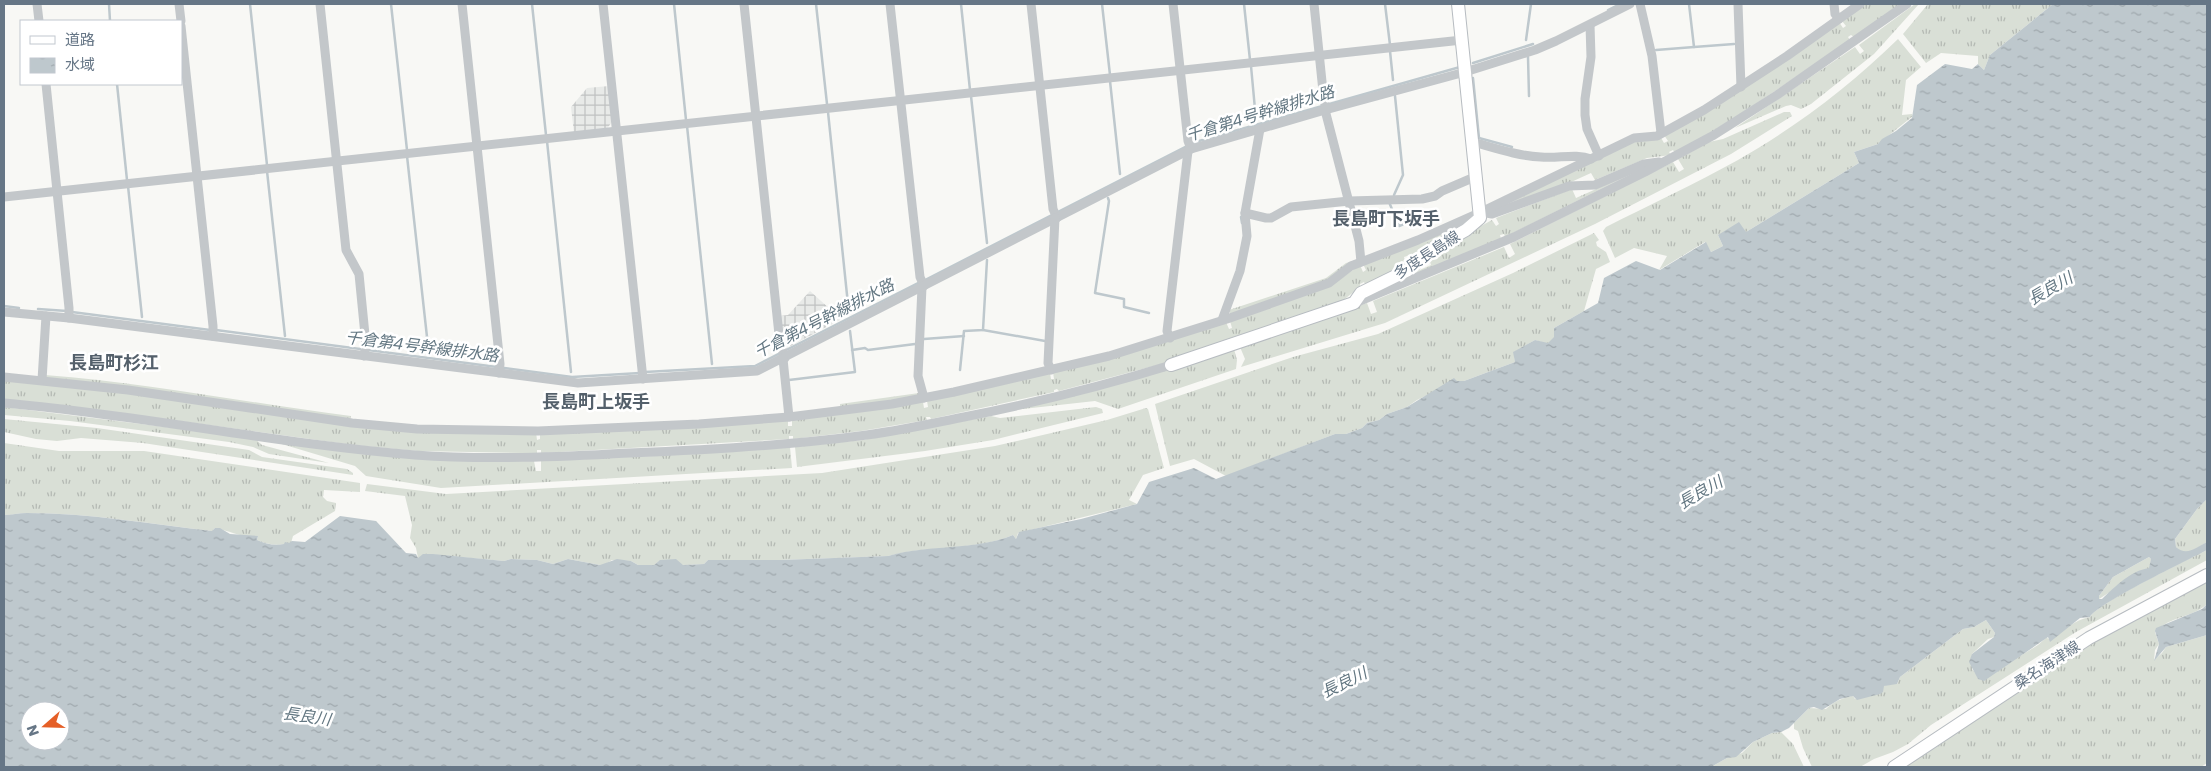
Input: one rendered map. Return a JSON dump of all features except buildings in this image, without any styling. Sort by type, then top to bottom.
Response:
[{"type":"main road","points":[[1458,4],[1481,212]]},
{"type":"main road","name":"多度長島線","points":[[1171,365],[1354,303],[1361,293],[1408,270],[1434,248],[1477,222],[1481,212]]},
{"type":"main road","name":"桑名海津線","points":[[1894,767],[2089,638],[2207,575]]},
{"type":"street","points":[[37,4],[39,20]]},
{"type":"street","points":[[179,4],[181,20]]},
{"type":"street","points":[[320,4],[346,250],[359,274],[365,352]]},
{"type":"street","points":[[462,4],[499,370]]},
{"type":"street","points":[[603,4],[642,375]]},
{"type":"street","points":[[744,4],[789,417]]},
{"type":"street","points":[[890,4],[922,284],[918,376],[924,398]]},
{"type":"street","points":[[1031,4],[1056,215],[1048,363],[1051,370]]},
{"type":"street","points":[[1170,338],[1168,331],[1189,147],[1173,4]]},
{"type":"street","points":[[1314,4],[1326,107],[1359,241],[1361,262]]},
{"type":"street","points":[[4,312],[46,316],[69,314],[213,332],[499,370],[578,384],[642,375],[752,372],[1189,147],[1260,129],[1326,107],[1465,72],[1535,50],[1630,4]]},
{"type":"street","points":[[1640,4],[1652,56],[1661,133]]},
{"type":"street","points":[[1738,4],[1741,87]]},
{"type":"street","points":[[1834,4],[1835,14],[1838,19]]},
{"type":"street","points":[[4,377],[128,390],[352,422],[417,429],[538,430],[690,424],[789,417],[924,398],[1109,356],[1170,338],[1328,284],[1351,266],[1418,240],[1481,212],[1634,138],[1661,133],[1741,87],[1860,4]]},
{"type":"street","points":[[1354,303],[1523,233],[1714,135],[1777,95],[1907,4]]},
{"type":"street","points":[[1590,25],[1591,57],[1585,99],[1587,129],[1595,158]]},
{"type":"street","points":[[182,35],[213,332]]},
{"type":"street","points":[[4,197],[1462,40]]},
{"type":"street","points":[[46,85],[69,314]]},
{"type":"street","points":[[1222,320],[1240,272],[1247,236],[1245,213],[1260,129]]},
{"type":"street","points":[[1473,142],[1522,155],[1542,158],[1584,156],[1595,158]]},
{"type":"street","points":[[1481,212],[1492,214],[1569,186],[1595,185],[1644,164],[1666,160]]},
{"type":"street","points":[[1245,213],[1271,218],[1291,207],[1349,201],[1422,199],[1435,196],[1442,191],[1477,176]]},
{"type":"street","points":[[42,380],[46,316]]},
{"type":"street","points":[[4,403],[106,414],[352,449],[467,458],[530,457],[690,450],[861,436],[926,425],[1032,402],[1114,382],[1171,365]]},
{"type":"shaded area","points":[[609,86],[612,122],[606,130],[574,133],[571,107],[587,88]]},
{"type":"shaded area","points":[[810,291],[831,310],[846,308],[847,316],[785,349],[780,316],[788,315]]},
{"type":"green space","points":[[1865,4],[1900,4],[1854,37],[1851,35],[1848,37],[1850,40],[1764,98],[1675,153],[1673,150],[1669,152],[1671,155],[1647,158],[1595,180],[1591,173],[1569,183],[1507,204],[1636,140],[1660,136],[1664,143],[1668,141],[1664,135],[1839,22],[1843,28],[1846,26],[1842,21]]},
{"type":"green space","points":[[1915,4],[1919,4],[1874,54],[1811,104],[1801,109],[1791,105],[1786,106],[1735,128],[1855,47],[1860,54],[1864,51],[1859,45]]},
{"type":"green space","points":[[1928,4],[2053,4],[1990,55],[1984,70],[1978,64],[1978,56],[1941,53],[1926,63],[1903,34]]},
{"type":"green space","points":[[1898,39],[1921,67],[1906,80],[1902,115],[1912,114],[1913,116],[1878,144],[1854,152],[1859,163],[1746,232],[1718,235],[1723,246],[1711,252],[1705,242],[1659,270],[1667,256],[1634,248],[1615,258],[1603,231],[1606,227],[1722,169],[1781,134],[1842,89]]},
{"type":"green space","points":[[1784,112],[1790,112],[1792,116],[1731,154],[1595,224],[1385,323],[1241,367],[1245,359],[1240,347],[1367,303],[1371,314],[1377,312],[1373,301],[1504,247],[1509,258],[1515,254],[1510,244],[1673,162],[1679,172],[1684,169],[1678,159],[1709,142],[1723,139]]},
{"type":"green space","points":[[1643,168],[1505,237],[1504,234],[1500,235],[1501,239],[1369,293],[1431,265],[1428,255],[1492,220],[1496,226],[1499,224],[1496,218],[1572,189],[1576,198]]},
{"type":"green space","points":[[1475,218],[1425,250],[1404,257],[1406,266],[1365,284],[1364,282],[1360,284],[1360,287],[1337,305],[1236,336],[1169,362],[1059,391],[1057,389],[1054,392],[931,419],[926,417],[927,420],[861,431],[793,439],[793,436],[789,436],[789,439],[541,453],[541,450],[537,450],[537,453],[418,451],[353,445],[107,411],[4,400],[4,379],[126,393],[353,425],[536,432],[537,440],[540,439],[540,433],[788,419],[788,426],[792,426],[792,419],[923,402],[924,408],[928,407],[927,401],[1050,373],[1051,379],[1054,379],[1053,372],[1226,322],[1229,329],[1232,328],[1230,321],[1332,285],[1360,265],[1363,272],[1366,270],[1363,264]]},
{"type":"green space","points":[[1594,233],[1599,240],[1596,242],[1597,246],[1606,252],[1610,262],[1596,269],[1584,311],[1554,328],[1555,337],[1548,344],[1535,340],[1514,352],[1515,362],[1464,381],[1457,381],[1417,400],[1407,407],[1387,414],[1379,420],[1367,423],[1362,428],[1346,434],[1335,434],[1226,476],[1194,459],[1170,466],[1155,404],[1293,357],[1378,334],[1513,273]]},
{"type":"green space","points":[[1356,260],[1329,280],[1230,314],[1229,310],[1326,278],[1346,263]]},
{"type":"green space","points":[[1234,349],[1237,360],[1236,369],[1118,409],[1095,401],[1014,410]]},
{"type":"green space","points":[[45,375],[160,388],[351,416],[350,420],[47,379]]},
{"type":"green space","points":[[919,393],[919,396],[840,408],[840,404]]},
{"type":"green space","points":[[4,407],[254,438],[262,445],[329,463],[269,454],[253,447],[229,442],[70,421],[4,415]]},
{"type":"green space","points":[[1096,407],[1102,409],[1103,413],[993,440],[925,451],[797,467],[795,447],[862,440],[991,416],[1000,418]]},
{"type":"green space","points":[[1148,409],[1164,468],[1143,475],[1129,500],[1137,504],[1018,533],[1016,539],[1013,535],[967,546],[919,550],[888,556],[780,560],[708,560],[704,564],[683,565],[659,561],[654,565],[638,565],[631,561],[612,560],[604,565],[600,565],[568,559],[553,564],[537,560],[511,559],[504,561],[426,554],[418,558],[416,548],[410,538],[412,525],[405,496],[365,491],[367,484],[446,494],[822,473],[995,446],[1107,420]]},
{"type":"green space","points":[[4,419],[97,428],[249,450],[262,457],[347,469],[353,475],[143,443],[81,438],[57,441],[36,439],[4,432]]},
{"type":"green space","points":[[275,442],[534,461],[536,471],[541,471],[541,460],[655,456],[790,447],[792,468],[441,488],[366,476],[355,466]]},
{"type":"green space","points":[[4,443],[59,451],[144,451],[360,483],[360,492],[324,490],[323,497],[327,501],[336,503],[335,511],[293,536],[291,543],[282,544],[265,543],[257,540],[258,536],[241,535],[215,528],[212,531],[120,519],[50,513],[4,515]]},
{"type":"green space","points":[[2207,499],[2207,542],[2189,553],[2180,551],[2176,547],[2175,539],[2197,509]]},
{"type":"green space","points":[[2207,550],[2207,560],[2076,632],[1931,725],[1908,744],[1860,767],[1812,767],[1803,748],[1798,731],[1794,729],[1794,723],[1809,708],[1826,709],[1842,699],[1853,696],[1855,699],[1888,684],[1897,684],[1900,677],[1963,629],[1974,627],[1986,620],[1995,633],[1994,637],[1988,639],[1972,654],[1972,669],[1981,680],[2038,645],[2047,637],[2048,639],[2074,623],[2090,617],[2097,610],[2126,592]]},
{"type":"green space","points":[[2149,557],[2151,559],[2150,569],[2146,569],[2099,599],[2099,596],[2113,577]]},
{"type":"green space","points":[[2207,581],[2207,604],[2195,612],[2167,623],[2155,632],[2159,644],[2155,650],[2154,660],[2166,647],[2207,635],[2207,763],[2201,767],[1904,767],[2098,640]]},
{"type":"green space","points":[[1781,732],[1793,744],[1804,767],[1711,767],[1727,758],[1742,753],[1753,742],[1772,733]]},
{"type":"water","name":"長良川","points":[[2053,4],[2207,4],[2207,499],[2197,509],[2175,539],[2176,547],[2180,550],[2192,550],[2207,542],[2207,550],[2126,592],[2090,617],[2080,618],[2050,642],[2048,637],[1984,681],[1978,679],[1969,662],[1972,654],[1994,637],[1995,633],[1986,620],[1974,627],[1963,629],[1900,677],[1897,684],[1884,686],[1883,692],[1880,694],[1857,700],[1853,696],[1840,699],[1822,710],[1814,707],[1809,708],[1789,728],[1781,732],[1772,733],[1753,742],[1736,757],[1727,758],[1711,767],[4,767],[4,515],[50,513],[120,519],[212,531],[215,528],[220,528],[230,534],[258,536],[257,540],[277,545],[292,541],[305,542],[340,516],[376,521],[406,553],[416,554],[418,558],[423,554],[433,554],[504,561],[511,559],[537,560],[553,564],[568,559],[600,565],[617,559],[631,561],[638,565],[654,565],[660,560],[676,559],[683,565],[704,564],[708,560],[780,560],[888,556],[903,552],[967,546],[1013,535],[1016,539],[1019,532],[1081,519],[1137,504],[1149,482],[1194,468],[1216,479],[1335,434],[1346,434],[1362,428],[1367,423],[1379,420],[1387,414],[1407,407],[1454,378],[1457,381],[1464,381],[1515,362],[1513,352],[1535,340],[1548,343],[1554,337],[1554,328],[1598,303],[1604,278],[1636,261],[1660,270],[1706,242],[1711,252],[1723,246],[1718,235],[1739,222],[1746,232],[1859,163],[1854,152],[1878,144],[1882,139],[1912,118],[1917,85],[1945,64],[1972,69],[1978,64],[1984,70],[1990,55]],"holes":[[[2149,557],[2151,559],[2149,568],[2129,576],[2102,599],[2099,599],[2099,596],[2113,577]]]},
{"type":"water","points":[[2207,604],[2207,635],[2166,647],[2154,661],[2159,644],[2155,631],[2156,628],[2202,609]]},
{"type":"waterway","points":[[109,4],[110,20]]},
{"type":"waterway","points":[[250,4],[267,165]]},
{"type":"waterway","points":[[391,4],[407,150]]},
{"type":"waterway","points":[[532,4],[546,135]]},
{"type":"waterway","points":[[674,4],[686,120]]},
{"type":"waterway","points":[[816,4],[827,104]]},
{"type":"waterway","points":[[961,4],[970,90]]},
{"type":"waterway","points":[[1102,4],[1110,75]]},
{"type":"waterway","points":[[1244,4],[1250,60]]},
{"type":"waterway","points":[[1385,4],[1390,45]]},
{"type":"waterway","points":[[1526,40],[1531,4]]},
{"type":"waterway","name":"千倉第4号幹線排水路","points":[[1608,10],[1620,4]]},
{"type":"waterway","points":[[1689,4],[1694,47],[1734,44]]},
{"type":"waterway","name":"千倉第4号幹線排水路","points":[[1473,63],[1533,44]]},
{"type":"waterway","points":[[1656,50],[1694,47]]},
{"type":"waterway","points":[[1390,51],[1393,80]]},
{"type":"waterway","points":[[1528,57],[1529,96]]},
{"type":"waterway","points":[[1251,66],[1256,120]]},
{"type":"waterway","name":"千倉第4号幹線排水路","points":[[1192,143],[1460,67]]},
{"type":"waterway","points":[[1473,78],[1479,138],[1512,147]]},
{"type":"waterway","points":[[1110,81],[1120,174]]},
{"type":"waterway","points":[[117,85],[127,180]]},
{"type":"waterway","points":[[971,96],[987,243]]},
{"type":"waterway","points":[[1394,195],[1403,175],[1395,96]]},
{"type":"waterway","points":[[828,112],[849,314]]},
{"type":"waterway","points":[[687,126],[712,364]]},
{"type":"waterway","points":[[547,141],[571,372]]},
{"type":"waterway","name":"千倉第4号幹線排水路","points":[[925,280],[1187,146]]},
{"type":"waterway","points":[[407,156],[429,355]]},
{"type":"waterway","points":[[267,171],[285,336]]},
{"type":"waterway","points":[[128,186],[142,317]]},
{"type":"waterway","points":[[1108,198],[1095,293],[1124,299],[1124,307],[1149,313]]},
{"type":"waterway","points":[[1389,202],[1399,226],[1422,217]]},
{"type":"waterway","points":[[1241,217],[1242,223]]},
{"type":"waterway","points":[[960,370],[964,331],[983,330],[987,260]]},
{"type":"waterway","name":"千倉第4号幹線排水路","points":[[645,372],[755,366],[920,282]]},
{"type":"waterway","name":"千倉第4号幹線排水路","points":[[4,306],[19,308]]},
{"type":"waterway","name":"千倉第4号幹線排水路","points":[[38,309],[67,311]]},
{"type":"waterway","name":"千倉第4号幹線排水路","points":[[72,312],[210,330]]},
{"type":"waterway","name":"千倉第4号幹線排水路","points":[[216,330],[572,377],[640,373]]},
{"type":"waterway","points":[[983,330],[1045,341]]},
{"type":"waterway","points":[[789,380],[855,372],[850,331]]},
{"type":"waterway","points":[[924,339],[964,336]]},
{"type":"waterway","points":[[852,350],[865,348],[868,350],[915,344]]},
{"type":"district","name":"長島町下坂手","points":[[1386,219]]},
{"type":"district","name":"長島町杉江","points":[[114,363]]},
{"type":"district","name":"長島町上坂手","points":[[596,402]]}]
